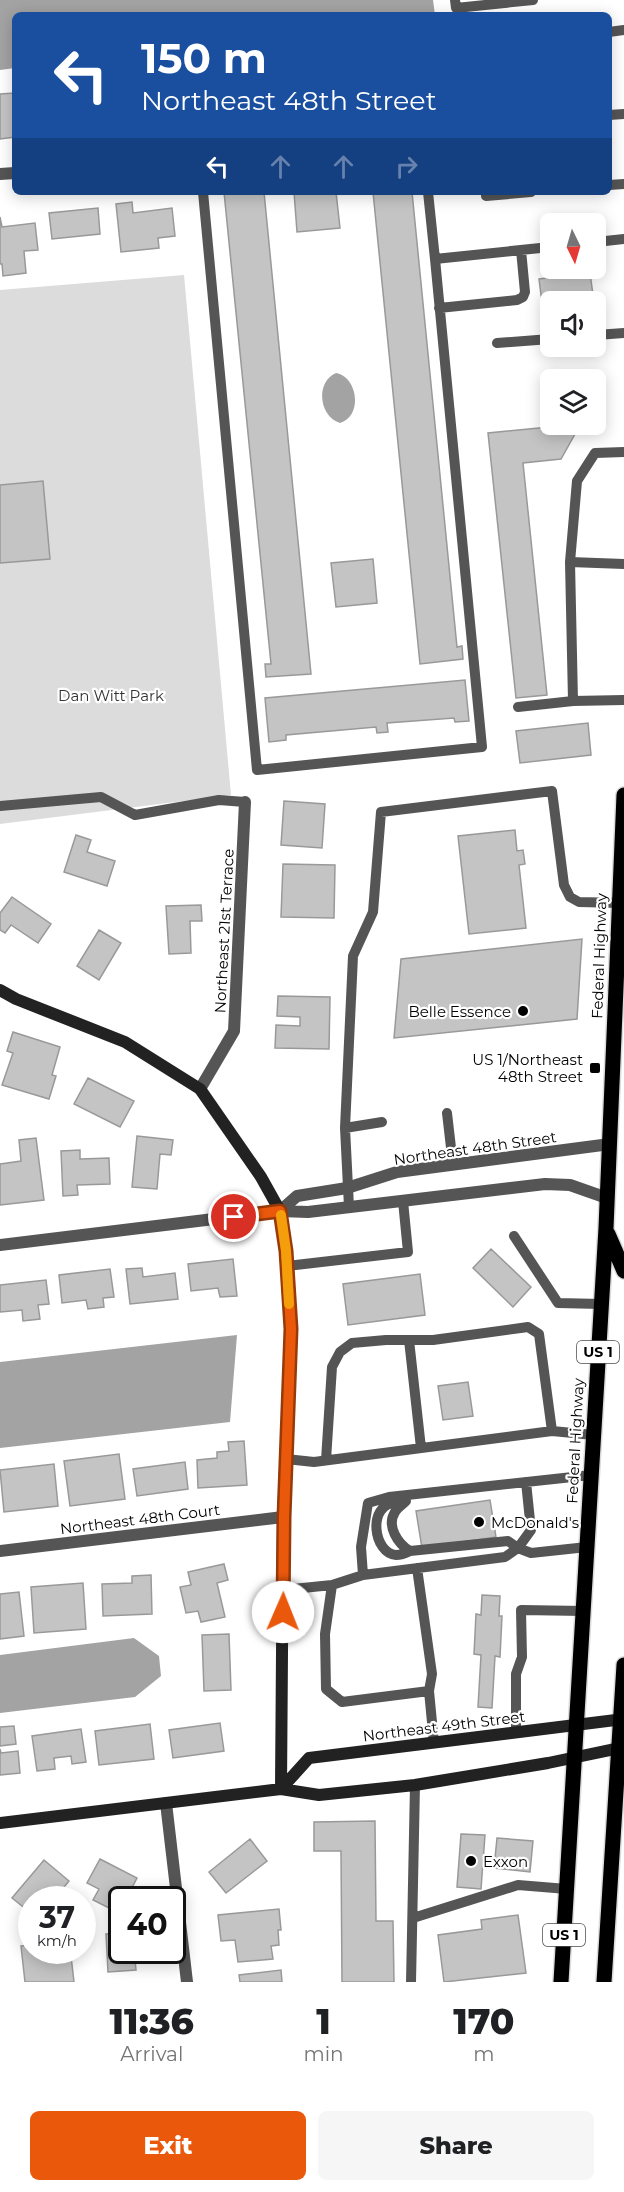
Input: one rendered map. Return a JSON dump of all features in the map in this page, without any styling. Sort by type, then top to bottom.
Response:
[{"type":"main road","name":"Federal Highway","points":[[561,1982],[606,1228],[624,795]]},
{"type":"main road","points":[[606,1228],[624,1270]]},
{"type":"main road","name":"US 1","points":[[604,1982],[618,1858],[624,1665]]},
{"type":"street","name":"Northeast 21st Terrace","points":[[200,1089],[234,1030],[244,802]]},
{"type":"street","points":[[0,990],[16,999],[125,1042],[200,1089],[261,1177],[280,1211],[287,1266],[291,1329],[284,1517],[281,1789]]},
{"type":"street","name":"Northeast 48th Street","points":[[280,1211],[297,1196],[347,1188],[397,1172],[610,1144]]},
{"type":"street","name":"Northeast 48th Street","points":[[0,1245],[280,1211],[309,1212],[545,1184],[570,1185],[607,1198]]},
{"type":"street","name":"Northeast 48th Court","points":[[0,1551],[284,1517]]},
{"type":"street","name":"Northeast 49th Street","points":[[281,1789],[309,1758],[622,1719]]},
{"type":"street","points":[[0,1823],[281,1789],[319,1795],[416,1785],[622,1748]]},
{"type":"street","points":[[166,1803],[187,1982]]},
{"type":"lane","points":[[455,0],[456,8],[528,0]]},
{"type":"lane","points":[[203,195],[256,770],[482,747],[428,195]]},
{"type":"lane","points":[[606,241],[624,239]]},
{"type":"lane","points":[[435,260],[540,248]]},
{"type":"lane","points":[[440,308],[517,300],[523,297],[525,292],[521,250]]},
{"type":"lane","points":[[606,334],[624,333]]},
{"type":"lane","points":[[497,343],[540,340]]},
{"type":"lane","points":[[573,701],[570,562],[577,481],[595,453],[624,452]]},
{"type":"lane","points":[[570,562],[624,564]]},
{"type":"lane","points":[[518,707],[573,701],[624,699]]},
{"type":"lane","points":[[349,1207],[345,1128],[353,956],[373,912],[381,812],[552,792],[564,885],[570,897],[579,902],[620,903]]},
{"type":"lane","points":[[0,806],[101,797],[135,815],[219,800],[244,802]]},
{"type":"lane","points":[[447,1113],[453,1165]]},
{"type":"lane","points":[[345,1128],[382,1122]]},
{"type":"lane","points":[[287,1266],[408,1252],[403,1201]]},
{"type":"lane","points":[[514,1236],[558,1303],[601,1304]]},
{"type":"lane","points":[[326,1460],[332,1367],[340,1352],[352,1344],[433,1340],[528,1327],[540,1334],[552,1431]]},
{"type":"lane","points":[[409,1340],[421,1448]]},
{"type":"lane","points":[[286,1459],[314,1462],[552,1431],[594,1435]]},
{"type":"lane","points":[[363,1575],[361,1547],[368,1503],[389,1497],[591,1475]]},
{"type":"lane","points":[[283,1590],[333,1585],[363,1575],[505,1557],[518,1548],[531,1530],[526,1482]]},
{"type":"lane","points":[[452,1490],[436,1498],[388,1503],[381,1508],[377,1528],[379,1541],[387,1552],[396,1555],[410,1551],[508,1540],[518,1548],[531,1552],[588,1547]]},
{"type":"lane","points":[[406,1501],[394,1512],[393,1521],[395,1538],[410,1551]]},
{"type":"lane","points":[[417,1568],[432,1674],[429,1691],[434,1743]]},
{"type":"lane","points":[[333,1585],[325,1635],[326,1689],[342,1702],[429,1691]]},
{"type":"lane","points":[[516,1733],[516,1674],[522,1657],[521,1610],[584,1611]]},
{"type":"lane","points":[[411,1982],[416,1785]]},
{"type":"lane","points":[[412,1918],[518,1885],[567,1889]]},
{"type":"green space","name":"Dan Witt Park","points":[[184,275],[231,795],[0,824],[0,290]]},
{"type":"shaded area","points":[[0,0],[433,0],[435,12],[12,12],[12,68],[0,70]]},
{"type":"shaded area","points":[[336,373],[349,382],[355,397],[352,413],[340,423],[328,414],[322,399],[325,384],[329,377]]},
{"type":"shaded area","points":[[237,1335],[230,1422],[0,1448],[0,1362]]},
{"type":"shaded area","points":[[134,1638],[159,1656],[161,1676],[135,1697],[0,1713],[0,1655]]},
{"type":"building","points":[[12,93],[12,137],[0,139],[0,94]]},
{"type":"building","points":[[224,195],[264,195],[311,674],[266,677],[265,664],[271,664]]},
{"type":"building","points":[[294,195],[336,195],[340,228],[297,232]]},
{"type":"building","points":[[373,195],[412,195],[457,647],[462,646],[463,659],[420,664]]},
{"type":"building","points":[[132,202],[133,213],[172,208],[175,236],[158,238],[159,248],[121,252],[116,204]]},
{"type":"building","points":[[98,208],[100,234],[52,239],[49,213]]},
{"type":"building","points":[[0,217],[2,227],[35,223],[38,250],[24,251],[26,273],[3,276],[2,264],[0,264]]},
{"type":"building","points":[[539,279],[591,279],[592,291],[540,291]]},
{"type":"building","points":[[540,428],[540,435],[574,435],[561,459],[523,463],[547,695],[516,698],[488,433]]},
{"type":"building","points":[[43,481],[50,559],[0,563],[0,485]]},
{"type":"building","points":[[373,559],[377,603],[336,607],[331,563]]},
{"type":"building","points":[[465,680],[469,721],[455,722],[454,718],[387,723],[388,732],[377,733],[376,727],[286,735],[286,740],[269,742],[265,698]]},
{"type":"building","points":[[588,723],[591,755],[520,763],[516,731]]},
{"type":"building","points":[[284,801],[325,804],[322,848],[281,845]]},
{"type":"building","points":[[515,830],[517,851],[523,850],[525,864],[519,865],[526,928],[469,934],[458,836]]},
{"type":"building","points":[[76,835],[91,840],[87,852],[115,861],[107,886],[64,872]]},
{"type":"building","points":[[283,864],[335,865],[334,918],[281,917]]},
{"type":"building","points":[[12,897],[51,924],[38,943],[11,925],[5,933],[0,930],[0,913]]},
{"type":"building","points":[[201,905],[202,921],[190,921],[191,953],[169,954],[166,906]]},
{"type":"building","points":[[99,930],[121,943],[99,980],[77,966]]},
{"type":"building","points":[[582,939],[577,1019],[394,1038],[401,959]]},
{"type":"building","points":[[278,996],[330,997],[329,1049],[275,1048],[276,1025],[300,1026],[300,1017],[277,1016]]},
{"type":"building","points":[[13,1032],[60,1047],[52,1075],[56,1076],[49,1099],[2,1085],[13,1053],[7,1051]]},
{"type":"building","points":[[88,1078],[134,1101],[120,1127],[74,1104]]},
{"type":"building","points":[[137,1136],[173,1140],[171,1155],[160,1154],[157,1189],[132,1187]]},
{"type":"building","points":[[36,1138],[44,1200],[0,1205],[0,1164],[21,1161],[19,1140]]},
{"type":"building","points":[[80,1150],[80,1159],[109,1158],[110,1184],[77,1185],[78,1195],[63,1196],[61,1151]]},
{"type":"building","points":[[491,1249],[531,1287],[513,1307],[473,1268]]},
{"type":"building","points":[[233,1259],[237,1296],[220,1297],[218,1288],[191,1291],[188,1264]]},
{"type":"building","points":[[142,1268],[143,1277],[175,1273],[178,1299],[130,1304],[126,1269]]},
{"type":"building","points":[[110,1269],[114,1297],[103,1298],[104,1307],[88,1309],[86,1300],[62,1303],[59,1275]]},
{"type":"building","points":[[420,1274],[425,1315],[348,1325],[343,1284]]},
{"type":"building","points":[[46,1280],[49,1304],[38,1305],[40,1319],[23,1321],[22,1310],[0,1312],[0,1285]]},
{"type":"building","points":[[468,1382],[473,1416],[443,1420],[438,1386]]},
{"type":"building","points":[[244,1441],[247,1485],[198,1488],[197,1460],[217,1458],[217,1452],[229,1451],[228,1442]]},
{"type":"building","points":[[119,1454],[125,1499],[70,1506],[64,1461]]},
{"type":"building","points":[[185,1462],[188,1489],[137,1496],[133,1469]]},
{"type":"building","points":[[54,1464],[58,1506],[4,1512],[0,1470]]},
{"type":"building","points":[[490,1500],[496,1537],[422,1548],[416,1511]]},
{"type":"building","points":[[224,1564],[228,1580],[217,1583],[225,1617],[201,1622],[198,1611],[186,1613],[180,1587],[191,1585],[188,1572]]},
{"type":"building","points":[[151,1575],[152,1614],[103,1616],[102,1584],[132,1583],[132,1576]]},
{"type":"building","points":[[83,1583],[86,1629],[34,1633],[31,1587]]},
{"type":"building","points":[[19,1592],[24,1636],[0,1639],[0,1594]]},
{"type":"building","points":[[482,1595],[500,1596],[499,1616],[502,1616],[500,1657],[495,1656],[492,1708],[478,1707],[481,1655],[474,1654],[476,1614],[481,1615]]},
{"type":"building","points":[[229,1634],[231,1690],[204,1691],[202,1635]]},
{"type":"building","points":[[220,1723],[224,1751],[173,1758],[169,1730]]},
{"type":"building","points":[[150,1724],[154,1759],[99,1765],[95,1731]]},
{"type":"building","points":[[14,1726],[16,1744],[0,1746],[0,1727]]},
{"type":"building","points":[[81,1729],[86,1762],[72,1764],[71,1756],[54,1758],[55,1769],[37,1771],[32,1736]]},
{"type":"building","points":[[0,1749],[1,1753],[18,1751],[20,1773],[0,1775]]},
{"type":"building","points":[[375,1821],[376,1921],[393,1921],[394,1982],[342,1982],[341,1851],[314,1851],[314,1822]]},
{"type":"building","name":"Exxon","points":[[461,1834],[485,1835],[481,1889],[457,1887]]},
{"type":"building","points":[[497,1838],[533,1841],[530,1872],[494,1868]]},
{"type":"building","points":[[250,1839],[267,1861],[226,1893],[209,1872]]},
{"type":"building","points":[[100,1859],[137,1878],[133,1886],[108,1886],[108,1908],[96,1902],[99,1889],[87,1883]]},
{"type":"building","points":[[44,1860],[69,1881],[65,1886],[22,1886]]},
{"type":"building","points":[[18,1891],[18,1903],[12,1898]]},
{"type":"building","points":[[279,1909],[281,1930],[278,1930],[279,1945],[271,1946],[273,1959],[238,1962],[235,1940],[221,1941],[218,1915]]},
{"type":"building","points":[[518,1915],[526,1973],[444,1982],[438,1935],[482,1929],[481,1920]]},
{"type":"building","points":[[106,1934],[108,1934],[108,1964],[135,1964],[136,1970],[108,1972]]},
{"type":"building","points":[[23,1964],[72,1964],[74,1982],[25,1982]]},
{"type":"building","points":[[281,1970],[282,1982],[240,1982],[239,1975]]},
{"type":"slow traffic","points":[[281,1215],[289,1304]]},
{"type":"place","name":"Belle Essence","points":[[523,1011]]},
{"type":"place","name":"US 1/Northeast 48th Street","points":[[595,1068]]},
{"type":"place","name":"McDonald's","points":[[479,1522]]},
{"type":"place","name":"Exxon","points":[[471,1861]]},
{"type":"route","points":[[234,1217],[280,1211],[286,1251],[291,1329],[283,1612]]}]
